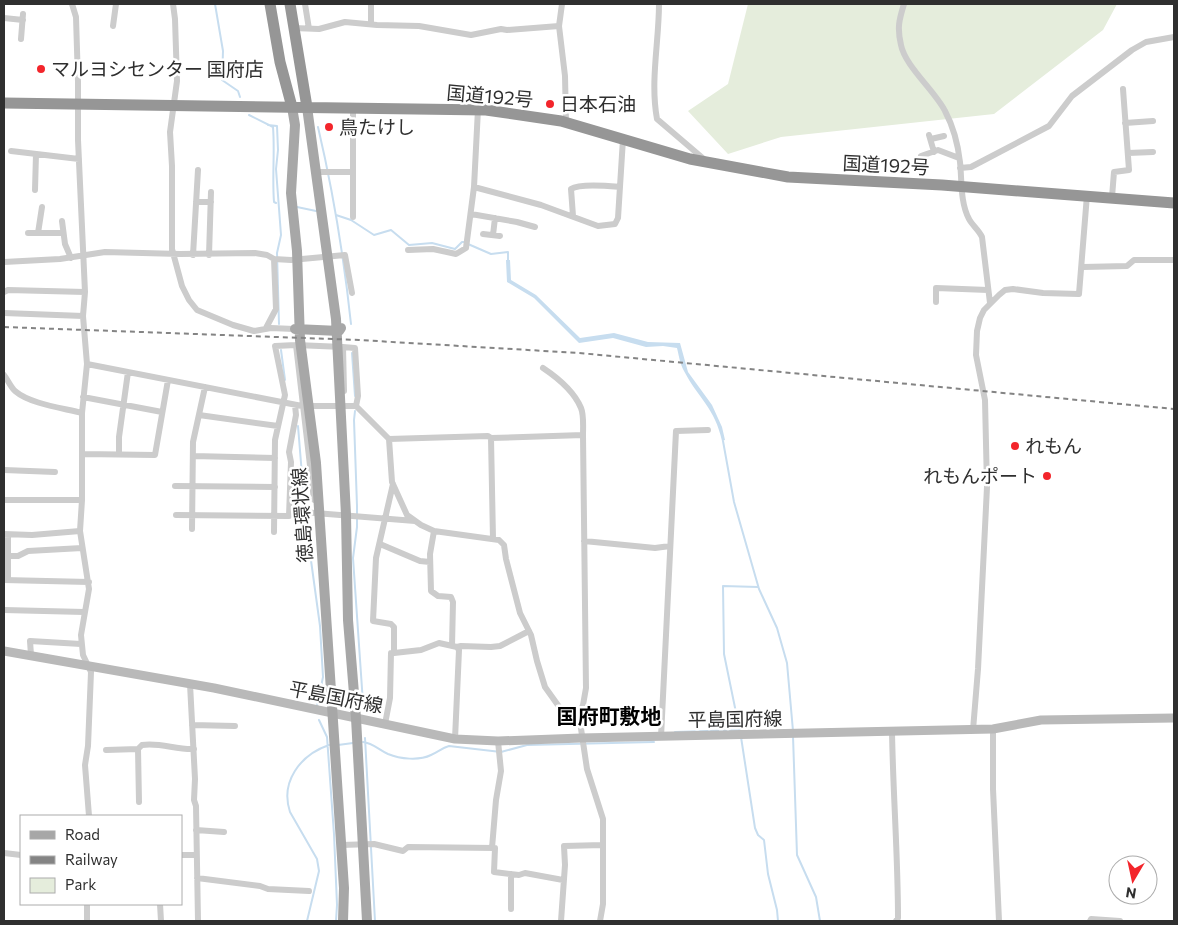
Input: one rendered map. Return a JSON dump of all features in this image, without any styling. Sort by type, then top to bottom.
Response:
[{"type":"highway","points":[[270,4],[280,62],[292,107]]},
{"type":"highway","points":[[290,4],[307,107]]},
{"type":"highway","name":"国道192号","points":[[4,103],[478,110],[566,122],[690,159],[788,176],[961,186],[1174,203]]},
{"type":"main road","name":"徳島環状線","points":[[292,107],[294,156],[291,193],[294,255],[300,340],[316,463],[310,513],[333,714],[342,845],[343,921]]},
{"type":"main road","points":[[294,255],[294,329],[339,331],[341,318],[336,254],[324,172],[307,107]]},
{"type":"main road","points":[[336,254],[336,319],[343,460],[353,516],[348,620],[369,843],[367,921]]},
{"type":"main road","name":"平島国府線","points":[[4,651],[214,688],[499,748],[661,736],[993,730],[1041,720],[1174,718]]},
{"type":"street","points":[[72,4],[76,17],[78,159],[85,292],[83,316],[87,364],[82,413],[83,454],[80,531],[89,589],[80,635],[83,655],[89,666],[91,686],[88,746],[85,765],[89,815]]},
{"type":"street","points":[[113,26],[116,4]]},
{"type":"street","points":[[173,4],[177,81],[170,132],[172,249],[182,286],[197,310],[233,325],[254,331],[266,328],[294,329]]},
{"type":"street","points":[[305,4],[309,29]]},
{"type":"street","points":[[371,24],[372,4]]},
{"type":"street","points":[[562,4],[559,26],[565,76],[566,122]]},
{"type":"street","points":[[659,4],[653,90],[658,119],[708,162]]},
{"type":"street","points":[[904,4],[898,22],[901,47],[911,65],[945,110],[951,122],[959,158],[961,186],[969,220],[979,230],[982,237],[990,303]]},
{"type":"street","points":[[4,18],[23,17],[21,38]]},
{"type":"street","points":[[294,28],[319,29],[346,22],[419,26],[471,35],[501,29],[559,26]]},
{"type":"street","points":[[960,168],[971,167],[1049,126],[1072,96],[1132,50],[1146,42],[1174,37]]},
{"type":"street","points":[[1112,197],[1114,172],[1129,170],[1124,89]]},
{"type":"street","points":[[353,108],[353,216]]},
{"type":"street","points":[[408,250],[433,249],[456,254],[467,244],[474,187],[478,110]]},
{"type":"street","points":[[1125,123],[1153,121]]},
{"type":"street","points":[[934,152],[930,137],[944,136]]},
{"type":"street","points":[[474,187],[573,216],[598,226],[616,224],[618,218],[623,139]]},
{"type":"street","points":[[921,156],[938,150],[959,158]]},
{"type":"street","points":[[11,151],[78,159]]},
{"type":"street","points":[[1128,153],[1153,152]]},
{"type":"street","points":[[35,190],[36,154]]},
{"type":"street","points":[[193,254],[198,170]]},
{"type":"street","points":[[324,172],[352,172]]},
{"type":"street","points":[[573,216],[571,188],[599,185],[620,187]]},
{"type":"street","points":[[209,255],[211,192]]},
{"type":"street","points":[[973,730],[987,487],[985,400],[976,355],[976,331],[980,318],[990,303],[1006,290],[1079,294],[1087,195]]},
{"type":"street","points":[[196,202],[211,202]]},
{"type":"street","points":[[38,233],[37,215],[42,207]]},
{"type":"street","points":[[471,214],[517,222],[535,228]]},
{"type":"street","points":[[483,234],[496,235],[495,218]]},
{"type":"street","points":[[62,221],[65,244],[71,258]]},
{"type":"street","points":[[28,233],[63,233]]},
{"type":"street","points":[[4,262],[71,258],[105,252],[209,255],[255,254],[267,255],[277,259],[294,255],[336,254],[345,255],[352,293]]},
{"type":"street","points":[[266,328],[276,309],[277,259]]},
{"type":"street","points":[[1082,267],[1127,266],[1134,260],[1174,260]]},
{"type":"street","points":[[936,302],[936,288],[988,290]]},
{"type":"street","points":[[4,292],[8,290],[85,292]]},
{"type":"street","points":[[4,313],[83,316]]},
{"type":"street","points":[[296,345],[299,405],[315,505],[310,513]]},
{"type":"street","points":[[274,532],[275,440],[285,390],[275,346],[296,345],[355,348],[358,396],[356,406]]},
{"type":"street","points":[[343,347],[350,500],[353,516]]},
{"type":"street","points":[[87,364],[299,405],[356,406],[389,439],[393,484],[376,558],[372,621],[391,624],[394,627],[394,653]]},
{"type":"street","points":[[544,368],[560,380],[581,408],[583,435],[586,688],[579,715],[587,769],[603,819],[603,904],[600,921]]},
{"type":"street","points":[[119,454],[119,437],[128,372]]},
{"type":"street","points":[[4,375],[10,386],[17,393],[27,398],[82,413]]},
{"type":"street","points":[[83,454],[155,455],[168,380]]},
{"type":"street","points":[[192,529],[194,442],[205,387]]},
{"type":"street","points":[[83,397],[162,412]]},
{"type":"street","points":[[176,515],[289,516],[291,462],[289,452],[299,405]]},
{"type":"street","points":[[199,415],[278,426]]},
{"type":"street","points":[[661,736],[676,431],[708,430]]},
{"type":"street","points":[[389,439],[583,435]]},
{"type":"street","points":[[490,438],[493,539]]},
{"type":"street","points":[[193,456],[275,458]]},
{"type":"street","points":[[4,470],[55,472]]},
{"type":"street","points":[[393,484],[407,515],[434,531],[499,540],[504,545],[520,613],[529,631],[546,686],[552,699],[560,708],[579,715]]},
{"type":"street","points":[[175,486],[275,487]]},
{"type":"street","points":[[4,500],[82,500]]},
{"type":"street","points":[[290,511],[416,521]]},
{"type":"street","points":[[80,531],[6,534],[8,556],[6,580],[88,582]]},
{"type":"street","points":[[434,531],[430,562],[430,591],[438,596],[451,598],[454,602],[454,647]]},
{"type":"street","points":[[584,542],[655,548],[670,546]]},
{"type":"street","points":[[380,544],[412,558],[430,562]]},
{"type":"street","points":[[8,556],[18,556],[28,551],[82,548]]},
{"type":"street","points":[[4,610],[84,612]]},
{"type":"street","points":[[454,647],[500,646],[529,631]]},
{"type":"street","points":[[31,655],[30,641],[81,644]]},
{"type":"street","points":[[385,724],[390,698],[391,653],[421,650],[439,643],[459,650],[454,739]]},
{"type":"street","points":[[190,684],[194,749],[194,800],[196,806],[198,921]]},
{"type":"street","points":[[192,724],[227,722],[235,726]]},
{"type":"street","points":[[993,730],[993,789],[998,921]]},
{"type":"street","points":[[892,732],[893,800],[898,884],[898,918],[896,921]]},
{"type":"street","points":[[139,802],[138,750],[142,744],[161,744],[178,749],[194,749]]},
{"type":"street","points":[[492,848],[496,800],[501,771],[499,748]]},
{"type":"street","points":[[106,750],[138,750]]},
{"type":"street","points":[[196,830],[224,832]]},
{"type":"street","points":[[342,845],[369,843],[403,851],[408,847],[495,848],[494,872],[519,875],[525,873],[564,880]]},
{"type":"street","points":[[561,921],[565,865],[564,846],[603,844]]},
{"type":"street","points":[[4,853],[20,855]]},
{"type":"street","points":[[182,855],[196,855]]},
{"type":"street","points":[[511,874],[511,909]]},
{"type":"street","points":[[197,878],[260,886],[268,889],[309,891]]},
{"type":"street","points":[[87,905],[88,921]]},
{"type":"street","points":[[160,905],[160,921]]},
{"type":"street","points":[[1090,921],[1090,919],[1120,921]]},
{"type":"green space","points":[[748,4],[1117,4],[1103,30],[994,114],[781,137],[728,154],[688,111],[728,84]]},
{"type":"water","points":[[506,260],[510,260],[511,280],[536,295],[580,338],[614,333],[648,342],[680,343],[688,372],[712,405],[722,427],[725,440],[722,441],[711,411],[684,371],[677,348],[663,346],[646,347],[613,338],[579,343],[534,298],[507,282]]},
{"type":"waterway","points":[[215,4],[223,51],[222,80],[238,91],[240,97]]},
{"type":"waterway","points":[[249,115],[273,127],[273,193],[274,202],[276,203]]},
{"type":"waterway","points":[[268,125],[277,126],[278,150],[276,169],[281,235],[277,253],[279,324]]},
{"type":"waterway","points":[[318,127],[338,225],[351,324]]},
{"type":"waterway","points":[[297,207],[316,211]]},
{"type":"waterway","points":[[336,215],[351,220],[374,235],[391,230],[409,245],[432,243],[455,249],[464,242]]},
{"type":"waterway","points":[[468,244],[491,254],[508,252],[508,263]]},
{"type":"waterway","points":[[281,350],[285,380]]},
{"type":"waterway","points":[[352,353],[355,396]]},
{"type":"waterway","points":[[355,411],[357,527],[353,558],[363,703]]},
{"type":"waterway","points":[[298,426],[306,524],[320,626],[323,677],[317,706]]},
{"type":"waterway","points":[[723,441],[734,502],[759,589],[777,628],[787,663],[793,731]]},
{"type":"waterway","points":[[740,732],[724,654],[723,586],[758,587]]},
{"type":"waterway","points":[[319,720],[327,737],[334,834],[336,921]]},
{"type":"waterway","points":[[675,732],[740,730]]},
{"type":"waterway","points":[[793,736],[797,855],[816,897],[820,921]]},
{"type":"waterway","points":[[741,737],[755,828],[758,835],[764,840],[768,874],[778,921]]},
{"type":"waterway","points":[[365,738],[375,921]]},
{"type":"waterway","points":[[363,742],[393,756],[415,759],[426,757],[449,746],[501,752],[527,745],[654,742]]},
{"type":"waterway","points":[[338,745],[353,743]]},
{"type":"waterway","points":[[307,921],[319,871],[317,859],[290,812],[288,790],[290,780],[301,763],[309,755],[329,745]]},
{"type":"railway","points":[[4,327],[359,340],[579,353],[1174,409]]},
{"type":"place","name":"マルヨシセンター 国府店","points":[[41,69]]},
{"type":"place","name":"日本石油","points":[[550,104]]},
{"type":"place","name":"鳥たけし","points":[[329,127]]},
{"type":"place","name":"れもん","points":[[1015,446]]},
{"type":"place","name":"れもんポート","points":[[1047,476]]},
{"type":"district","name":"国府町敷地","points":[[609,717]]}]
